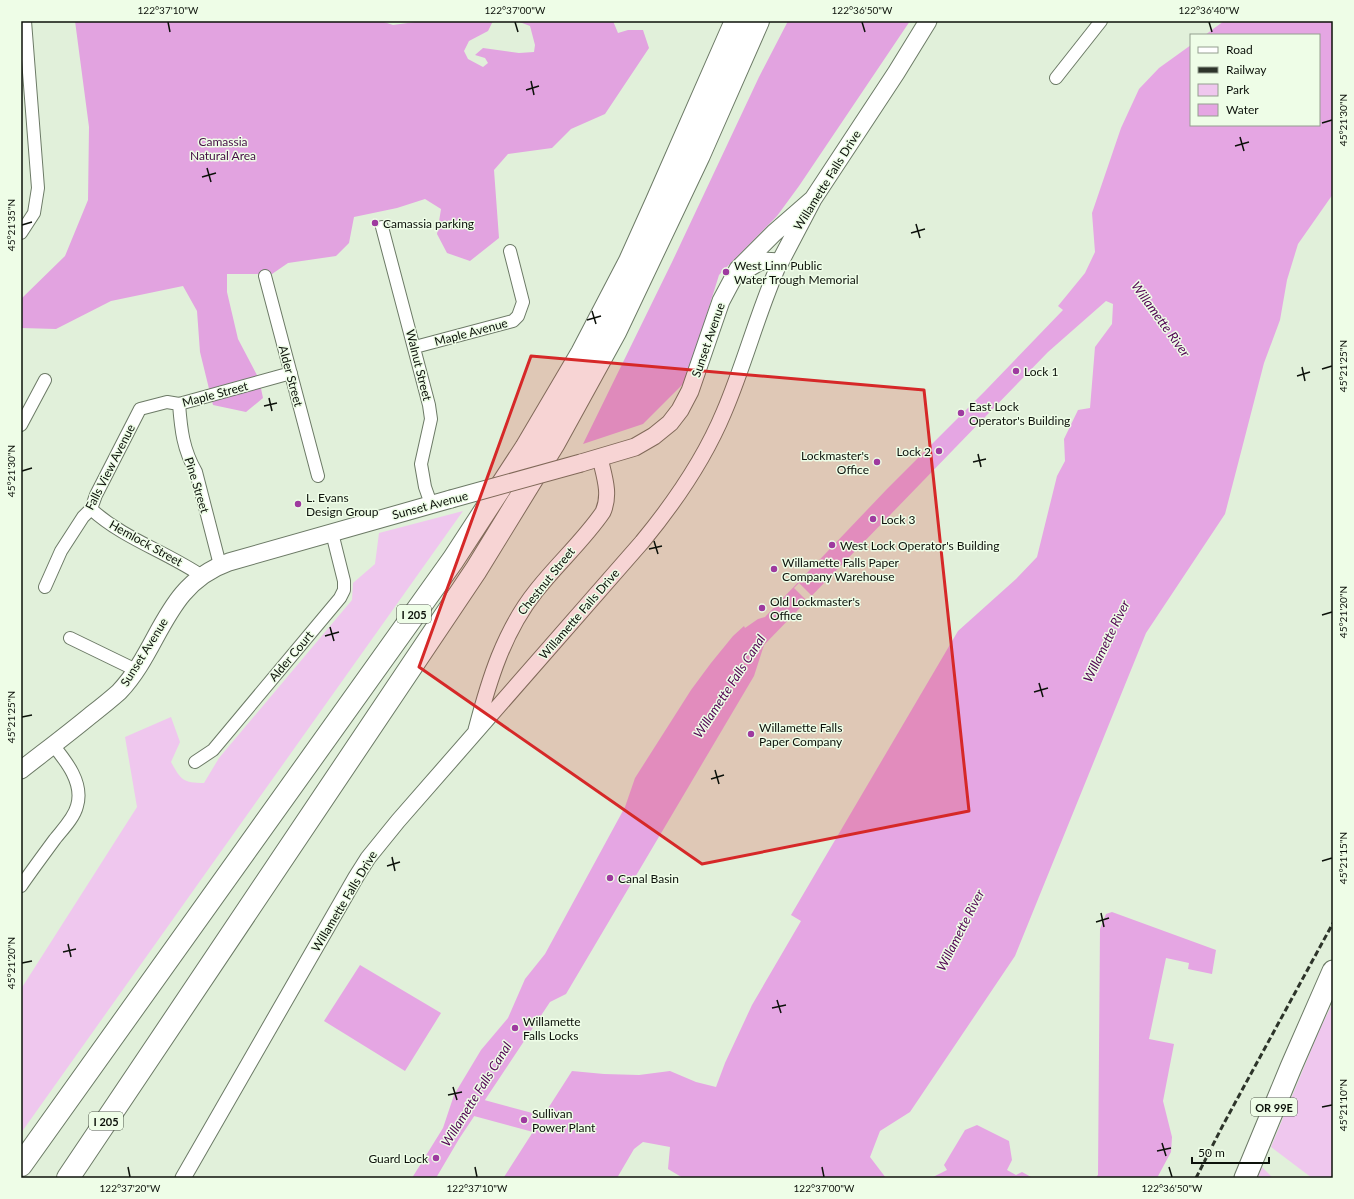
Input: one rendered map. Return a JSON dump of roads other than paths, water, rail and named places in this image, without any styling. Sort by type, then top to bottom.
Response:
[{"type":"highway","name":"I 205","points":[[21,1165],[448,566],[526,448],[582,353],[630,261],[736,21]]},
{"type":"highway","name":"I 205","points":[[69,1176],[464,589],[554,444],[615,332],[699,155],[758,21]]},
{"type":"highway","points":[[741,58],[762,21]]},
{"type":"highway","name":"OR 99E","points":[[1245,1178],[1333,971]]},
{"type":"main road","name":"Willamette Falls Drive","points":[[780,262],[812,199],[896,74],[928,21]]},
{"type":"main road","name":"Sunset Avenue","points":[[21,770],[118,692],[136,670],[169,612],[183,593],[209,570],[220,565],[430,504],[600,458],[635,447],[654,436],[670,423],[680,410],[690,391],[716,315],[738,269],[774,233],[812,199]]},
{"type":"main road","name":"Sunset Avenue","points":[[732,279],[748,267],[761,261],[780,262]]},
{"type":"street","points":[[21,233],[34,213],[38,188],[26,21]]},
{"type":"street","points":[[1056,78],[1101,21]]},
{"type":"street","name":"Walnut Street","points":[[382,227],[415,347],[429,405],[431,419],[421,464],[430,504]]},
{"type":"street","name":"Maple Avenue","points":[[415,347],[513,321],[518,316],[523,302],[510,251]]},
{"type":"street","name":"Willamette Falls Drive","points":[[182,1178],[360,871],[393,827],[642,542],[682,490],[705,451],[724,412],[764,300],[780,262]]},
{"type":"street","name":"Alder Street","points":[[265,276],[318,476]]},
{"type":"street","name":"Maple Street","points":[[140,409],[167,402],[179,404],[291,373]]},
{"type":"street","points":[[21,425],[45,380]]},
{"type":"street","name":"Pine Street","points":[[179,404],[181,433],[189,460],[196,472],[220,565]]},
{"type":"street","name":"Falls View Avenue","points":[[46,587],[61,551],[83,517],[91,509],[96,495],[140,409]]},
{"type":"street","name":"Chestnut Street","points":[[475,732],[496,664],[513,624],[536,590],[604,512],[608,500],[608,493],[600,458]]},
{"type":"street","name":"Hemlock Street","points":[[91,509],[121,532],[188,567],[202,576]]},
{"type":"street","name":"Alder Court","points":[[195,762],[213,750],[340,598],[344,590],[344,581],[332,533]]},
{"type":"street","points":[[70,638],[136,670]]},
{"type":"street","points":[[21,886],[70,819],[78,805],[78,790],[74,775],[63,757],[53,745]]},
{"type":"water","points":[[1224,21],[1333,21],[1333,194],[1298,244],[1287,280],[1280,320],[1264,363],[1225,514],[1146,633],[1015,956],[910,1112],[880,1131],[870,1157],[886,1178],[683,1178],[668,1169],[670,1147],[643,1142],[634,1149],[617,1178],[504,1177],[572,1071],[639,1075],[670,1071],[696,1082],[716,1087],[725,1063],[752,1005],[801,921],[791,915],[958,631],[1016,579],[1037,557],[1057,476],[1065,461],[1064,439],[1078,410],[1090,408],[1095,347],[1112,324],[1113,304],[1106,301],[1048,352],[764,645],[754,676],[566,994],[550,1002],[459,1139],[436,1178],[412,1178],[443,1128],[454,1095],[481,1050],[508,1018],[525,979],[545,954],[625,807],[635,778],[691,690],[711,663],[733,636],[744,626],[745,628],[758,619],[765,617],[887,489],[1063,310],[1058,306],[1085,273],[1095,252],[1092,213],[1121,128],[1139,89],[1159,68],[1190,46],[1190,126],[1320,126],[1320,34],[1206,34]]},
{"type":"water","points":[[1112,912],[1216,950],[1212,974],[1188,969],[1189,963],[1166,958],[1149,1039],[1174,1044],[1163,1101],[1172,1137],[1171,1152],[1157,1178],[1095,1178],[1098,1175],[1100,929],[1106,914]]},
{"type":"water","points":[[360,965],[441,1013],[405,1071],[324,1021]]},
{"type":"water","points":[[977,1125],[1009,1141],[1012,1160],[1007,1170],[1016,1175],[1022,1172],[1033,1178],[931,1178],[947,1170],[944,1165],[965,1130]]},
{"type":"waterway","name":"Willamette Falls Canal","points":[[468,1105],[542,1125],[563,1123]]},
{"type":"railway","points":[[1196,1178],[1223,1125],[1333,923]]},
{"type":"place","name":"Camassia parking","points":[[375,223]]},
{"type":"place","name":"West Linn Public Water Trough Memorial","points":[[726,272]]},
{"type":"place","name":"Lock 1","points":[[1016,371]]},
{"type":"place","name":"East Lock Operator's Building","points":[[961,413]]},
{"type":"place","name":"Lock 2","points":[[939,451]]},
{"type":"place","name":"Lockmaster's Office","points":[[877,462]]},
{"type":"place","name":"L. Evans Design Group","points":[[298,504]]},
{"type":"place","name":"Lock 3","points":[[873,519]]},
{"type":"place","name":"West Lock Operator's Building","points":[[832,545]]},
{"type":"place","name":"Willamette Falls Paper Company Warehouse","points":[[774,569]]},
{"type":"place","name":"Old Lockmaster's Office","points":[[762,608]]},
{"type":"place","name":"Willamette Falls Paper Company","points":[[751,734]]},
{"type":"place","name":"Canal Basin","points":[[610,878]]},
{"type":"place","name":"Willamette Falls Locks","points":[[515,1028]]},
{"type":"place","name":"Sullivan Power Plant","points":[[524,1120]]},
{"type":"place","name":"Guard Lock","points":[[436,1158]]},
{"type":"park label","name":"Camassia Natural Area","points":[[223,148]]},
{"type":"water label","name":"Willamette River","points":[[1161,319]]},
{"type":"water label","name":"Willamette River","points":[[1106,641]]},
{"type":"water label","name":"Willamette River","points":[[960,930]]}]
